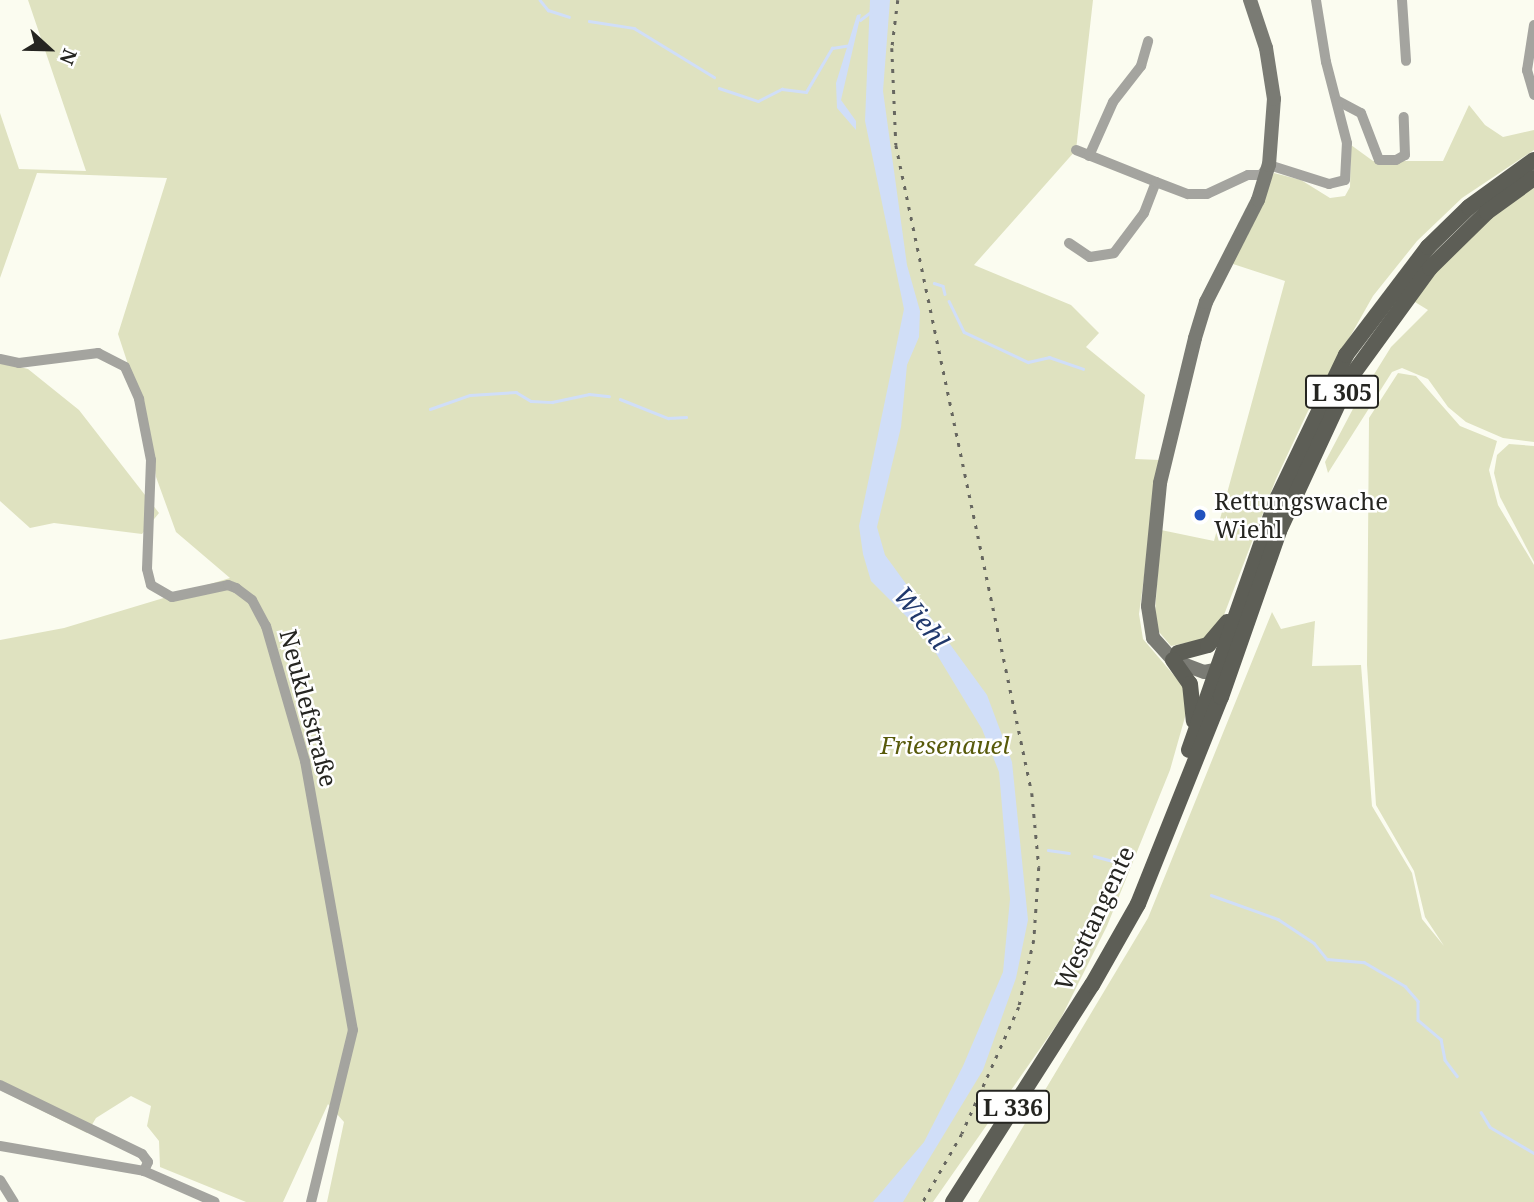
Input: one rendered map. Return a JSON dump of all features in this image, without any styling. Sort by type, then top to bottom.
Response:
[{"type":"main road","name":"L 336","points":[[1216,671],[1202,672],[1161,647],[1150,631],[1148,606],[1160,505],[1168,486],[1173,440],[1206,302],[1258,200],[1269,165],[1274,99],[1266,48],[1250,0]]},
{"type":"main road","name":"Westtangente","points":[[1075,1012],[1141,876],[1293,462],[1358,336],[1407,270],[1449,225],[1534,160]]},
{"type":"main road","name":"Westtangente","points":[[1075,1012],[1142,895],[1312,453],[1365,355],[1449,249],[1488,212],[1534,177]]},
{"type":"main road","name":"L 305","points":[[1176,656],[1208,645],[1237,609]]},
{"type":"main road","name":"L 336","points":[[1176,656],[1192,691],[1192,741]]},
{"type":"main road","points":[[1220,696],[1216,671],[1233,661]]},
{"type":"main road","name":"L 336","points":[[953,1202],[1075,1012]]},
{"type":"street","points":[[1076,150],[1188,194],[1207,194],[1248,175],[1261,175],[1269,165],[1329,184],[1345,180],[1347,143],[1326,62],[1316,0]]},
{"type":"street","points":[[1402,0],[1406,61]]},
{"type":"street","points":[[1534,25],[1527,70],[1534,95]]},
{"type":"street","points":[[1089,156],[1112,102],[1141,66],[1148,41]]},
{"type":"street","points":[[1338,102],[1361,113],[1378,160],[1396,160],[1405,155],[1404,117]]},
{"type":"street","points":[[1069,243],[1090,257],[1114,253],[1144,214],[1156,181]]},
{"type":"street","name":"Neuklefstraße","points":[[0,359],[19,363],[98,353],[125,367],[136,388],[151,460],[147,569],[151,585],[172,597],[228,585],[252,600],[266,626],[305,761],[353,1030],[311,1202]]},
{"type":"street","points":[[0,1085],[142,1154],[148,1162],[144,1171]]},
{"type":"street","points":[[0,1146],[144,1171],[215,1202]]},
{"type":"street","points":[[0,1180],[13,1202]]},
{"type":"street","points":[[0,1196],[13,1202]]},
{"type":"green space","name":"Friesenauel","points":[[28,0],[1093,0],[1076,150],[974,265],[1071,305],[1099,333],[1086,347],[1145,395],[1135,459],[1160,460],[1139,614],[1143,639],[1183,686],[1187,710],[1170,770],[1107,926],[1060,1020],[933,1202],[327,1202],[344,1122],[328,1104],[283,1202],[246,1202],[160,1167],[159,1141],[147,1126],[151,1106],[131,1096],[96,1118],[87,1133],[0,1090],[0,640],[64,628],[230,578],[176,532],[156,477],[149,428],[118,334],[167,178],[37,173],[0,278],[0,113],[19,169],[86,171]]},
{"type":"green space","points":[[1469,105],[1485,125],[1503,137],[1534,130],[1534,150],[1462,198],[1417,241],[1373,296],[1308,411],[1276,479],[1219,628],[1209,638],[1171,646],[1154,626],[1161,530],[1214,541],[1285,281],[1230,263],[1274,173],[1301,180],[1330,198],[1345,196],[1350,187],[1351,145],[1373,161],[1443,161]]},
{"type":"green space","points":[[1534,185],[1534,442],[1503,438],[1466,422],[1448,407],[1428,379],[1402,368],[1392,372],[1328,473],[1325,462],[1355,405],[1391,347],[1428,310],[1410,299],[1487,220]]},
{"type":"green space","points":[[0,362],[28,369],[79,410],[159,513],[142,534],[54,523],[30,528],[0,501]]},
{"type":"green space","points":[[1398,373],[1416,376],[1460,426],[1497,441],[1489,470],[1498,505],[1534,565],[1534,1202],[978,1202],[1148,918],[1272,612],[1281,629],[1315,621],[1312,666],[1361,665],[1372,806],[1412,873],[1422,919],[1444,946],[1425,917],[1414,871],[1376,805],[1367,665],[1369,418]]},
{"type":"green space","points":[[1509,444],[1534,446],[1534,562],[1500,497],[1494,473],[1497,455]]},
{"type":"water","name":"Wiehl","points":[[870,0],[890,0],[883,91],[907,265],[920,311],[919,337],[907,365],[901,427],[877,527],[885,555],[987,695],[1012,762],[1028,920],[1016,978],[983,1070],[903,1202],[873,1202],[924,1142],[963,1066],[1003,972],[1010,899],[999,772],[982,729],[925,635],[871,581],[863,554],[859,526],[904,309],[865,121]]},
{"type":"water","points":[[861,14],[841,100],[856,121],[856,130],[837,108],[836,83],[857,15]]},
{"type":"waterway","points":[[540,0],[548,10],[569,17]]},
{"type":"waterway","points":[[860,20],[872,11]]},
{"type":"waterway","points":[[589,21],[634,28],[714,77]]},
{"type":"waterway","points":[[719,88],[758,101],[782,89],[806,92],[832,48],[851,45]]},
{"type":"waterway","points":[[934,283],[943,286],[945,294]]},
{"type":"waterway","points":[[949,301],[964,332],[1028,362],[1049,357],[1083,369]]},
{"type":"waterway","points":[[430,409],[470,395],[516,392],[531,401],[552,402],[589,394],[609,396]]},
{"type":"waterway","points":[[620,399],[668,418],[686,417]]},
{"type":"waterway","points":[[1048,850],[1069,853]]},
{"type":"waterway","points":[[1094,856],[1116,862]]},
{"type":"waterway","points":[[1211,895],[1278,919],[1314,943],[1327,959],[1364,962],[1405,986],[1418,1001],[1418,1020],[1441,1039],[1445,1060],[1457,1076]]},
{"type":"waterway","points":[[1481,1112],[1490,1127],[1534,1153]]},
{"type":"railway","points":[[898,0],[892,48],[896,145],[1032,793],[1039,867],[1034,940],[1019,1007],[962,1134],[923,1202]]},
{"type":"place","name":"Rettungswache Wiehl","points":[[1200,515]]}]
